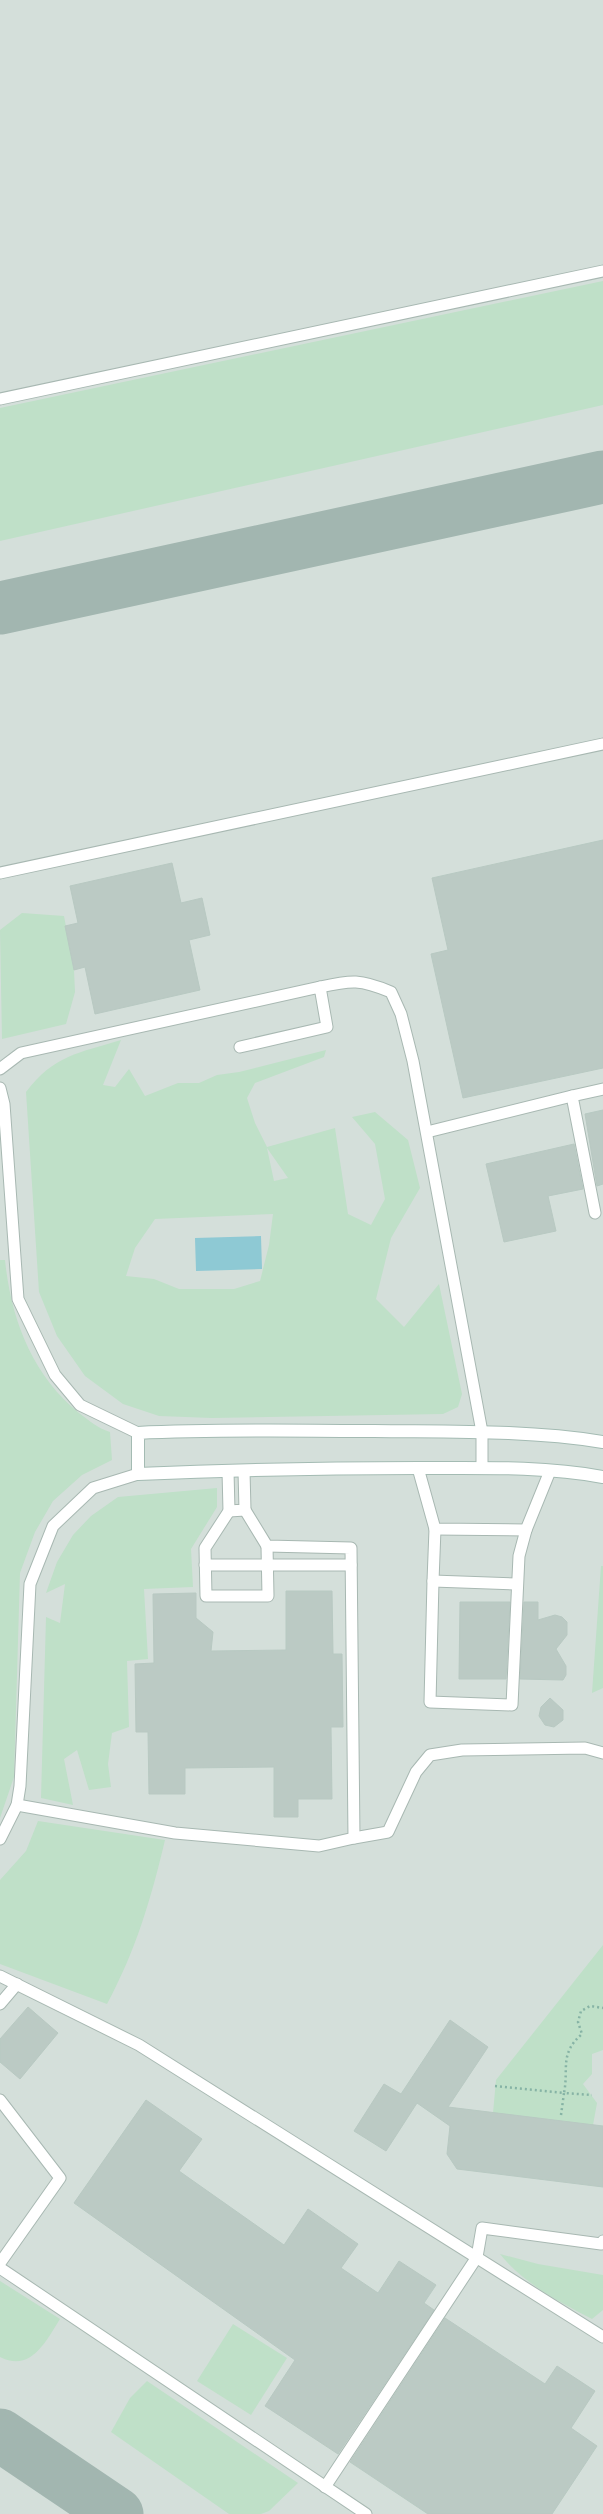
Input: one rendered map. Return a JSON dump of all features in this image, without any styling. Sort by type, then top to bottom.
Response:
[{"type":"street","points":[[603,1442],[578,1438],[482,1432],[190,1431],[138,1433],[138,1474],[228,1471],[482,1468],[550,1471],[603,1477]]},
{"type":"lane","points":[[0,399],[603,270]]},
{"type":"lane","points":[[0,873],[603,744]]},
{"type":"lane","points":[[0,1069],[21,1053],[320,987],[352,981],[370,984],[391,992],[401,1014],[413,1061],[427,1132],[482,1432],[482,1468]]},
{"type":"lane","points":[[240,1047],[327,1027],[320,987]]},
{"type":"lane","points":[[0,1088],[4,1104],[18,1299],[55,1375],[80,1406],[138,1433]]},
{"type":"lane","points":[[427,1132],[603,1088]]},
{"type":"lane","points":[[572,1096],[595,1213]]},
{"type":"lane","points":[[418,1468],[435,1529],[430,1702],[512,1705],[519,1556],[526,1530],[550,1471]]},
{"type":"lane","points":[[228,1471],[229,1511],[205,1548],[206,1596],[268,1596],[267,1546],[245,1510],[244,1471]]},
{"type":"lane","points":[[0,1839],[17,1805],[30,1584],[54,1526],[93,1488],[138,1474]]},
{"type":"lane","points":[[229,1511],[245,1510]]},
{"type":"lane","points":[[435,1529],[526,1530]]},
{"type":"lane","points":[[267,1546],[351,1548],[354,1838]]},
{"type":"lane","points":[[205,1565],[352,1565]]},
{"type":"lane","points":[[433,1581],[517,1584]]},
{"type":"lane","points":[[17,1805],[174,1833],[319,1846],[388,1832],[416,1772],[430,1755],[462,1750],[585,1748],[603,1754]]},
{"type":"lane","points":[[0,1976],[138,2046],[476,2257],[598,2330],[603,2337]]},
{"type":"lane","points":[[0,2004],[17,1984]]},
{"type":"lane","points":[[0,2100],[60,2178],[0,2263]]},
{"type":"lane","points":[[325,2487],[476,2257],[482,2228],[602,2243]]},
{"type":"lane","points":[[0,2268],[366,2514]]},
{"type":"path","points":[[561,2115],[568,2076],[565,2062],[568,2050],[582,2034],[578,2022],[581,2011],[590,2006],[603,2008]]},
{"type":"path","points":[[495,2086],[564,2094],[592,2095]]},
{"type":"shaded area","points":[[0,0],[603,0],[603,2514],[0,2514]]},
{"type":"green space","points":[[603,281],[603,405],[0,541],[0,408]]},
{"type":"green space","points":[[22,913],[64,916],[74,970],[75,992],[66,1024],[2,1039],[0,930]]},
{"type":"green space","points":[[121,1040],[103,1085],[115,1087],[129,1069],[145,1096],[178,1083],[199,1083],[217,1075],[239,1072],[326,1050],[324,1057],[255,1083],[247,1098],[255,1123],[267,1147],[335,1128],[348,1214],[371,1225],[385,1199],[375,1144],[352,1117],[375,1112],[408,1140],[420,1188],[391,1238],[376,1299],[404,1327],[439,1284],[462,1394],[458,1407],[443,1414],[212,1418],[159,1416],[123,1404],[85,1376],[57,1336],[39,1292],[26,1092],[36,1080],[57,1063],[80,1052]],"holes":[[[267,1148],[288,1178],[274,1181]],[[273,1214],[269,1245],[260,1281],[234,1289],[179,1289],[154,1279],[126,1276],[135,1248],[155,1219]]]},
{"type":"green space","points":[[0,1260],[5,1260],[12,1303],[27,1344],[37,1363],[48,1381],[63,1398],[90,1421],[110,1432],[112,1460],[82,1475],[53,1501],[35,1532],[20,1573],[14,1777],[0,1818]]},
{"type":"green space","points":[[217,1488],[217,1507],[191,1549],[193,1587],[144,1589],[148,1659],[127,1661],[129,1727],[112,1733],[108,1764],[111,1787],[89,1790],[77,1750],[64,1759],[73,1805],[41,1798],[46,1617],[60,1623],[65,1584],[46,1593],[57,1562],[73,1535],[91,1516],[118,1497]]},
{"type":"green space","points":[[601,1566],[603,1566],[603,1688],[592,1693]]},
{"type":"green space","points":[[38,1821],[165,1840],[142,1924],[126,1964],[107,2004],[0,1964],[0,1880],[26,1851]]},
{"type":"green space","points":[[603,1945],[603,2050],[592,2054],[592,2074],[583,2084],[597,2103],[593,2125],[493,2113],[496,2080]]},
{"type":"green space","points":[[500,2254],[538,2264],[603,2275],[603,2310],[592,2319],[567,2306],[542,2291],[519,2274]]},
{"type":"green space","points":[[0,2281],[60,2319],[43,2345],[29,2358],[20,2361],[11,2361],[0,2357]]},
{"type":"green space","points":[[233,2324],[287,2358],[251,2415],[197,2381]]},
{"type":"green space","points":[[147,2381],[298,2483],[269,2511],[261,2514],[229,2514],[111,2432],[130,2398]]},
{"type":"water","points":[[261,1236],[262,1269],[196,1271],[195,1238]]},
{"type":"building","points":[[603,840],[603,1068],[463,1098],[431,954],[448,950],[432,878]]},
{"type":"building","points":[[172,863],[181,903],[202,898],[210,935],[189,940],[200,990],[95,1014],[85,967],[74,970],[65,926],[78,923],[70,886]]},
{"type":"building","points":[[603,1110],[603,1184],[597,1186],[585,1114]]},
{"type":"building","points":[[574,1144],[583,1189],[548,1196],[556,1231],[504,1242],[486,1164]]},
{"type":"building","points":[[286,1591],[332,1591],[333,1654],[342,1654],[343,1727],[331,1727],[332,1799],[298,1799],[298,1817],[274,1817],[274,1767],[185,1768],[185,1794],[149,1794],[148,1732],[136,1732],[135,1664],[154,1663],[153,1594],[196,1593],[196,1618],[213,1632],[211,1651],[286,1650]]},
{"type":"building","points":[[460,1602],[510,1602],[506,1679],[459,1679]]},
{"type":"building","points":[[524,1602],[538,1602],[538,1620],[555,1615],[562,1617],[567,1622],[567,1635],[556,1649],[566,1666],[566,1675],[563,1680],[520,1679]]},
{"type":"building","points":[[550,1698],[563,1710],[563,1720],[554,1727],[545,1725],[539,1716],[541,1707]]},
{"type":"building","points":[[28,2007],[58,2033],[20,2079],[0,2062],[0,2039]]},
{"type":"building","points":[[450,2020],[488,2047],[448,2107],[603,2126],[603,2187],[457,2169],[447,2154],[450,2126],[417,2103],[386,2151],[354,2131],[384,2084],[401,2094]]},
{"type":"building","points":[[146,2100],[202,2139],[179,2171],[284,2245],[308,2209],[358,2244],[341,2268],[378,2293],[399,2261],[436,2285],[424,2303],[434,2310],[338,2454],[265,2406],[295,2360],[74,2203]]},
{"type":"building","points":[[445,2318],[545,2384],[557,2366],[595,2391],[571,2428],[597,2446],[552,2514],[428,2514],[350,2462]]},
{"type":"taxiway","points":[[0,608],[603,477]]},
{"type":"taxiway","points":[[0,2435],[117,2514]]}]
